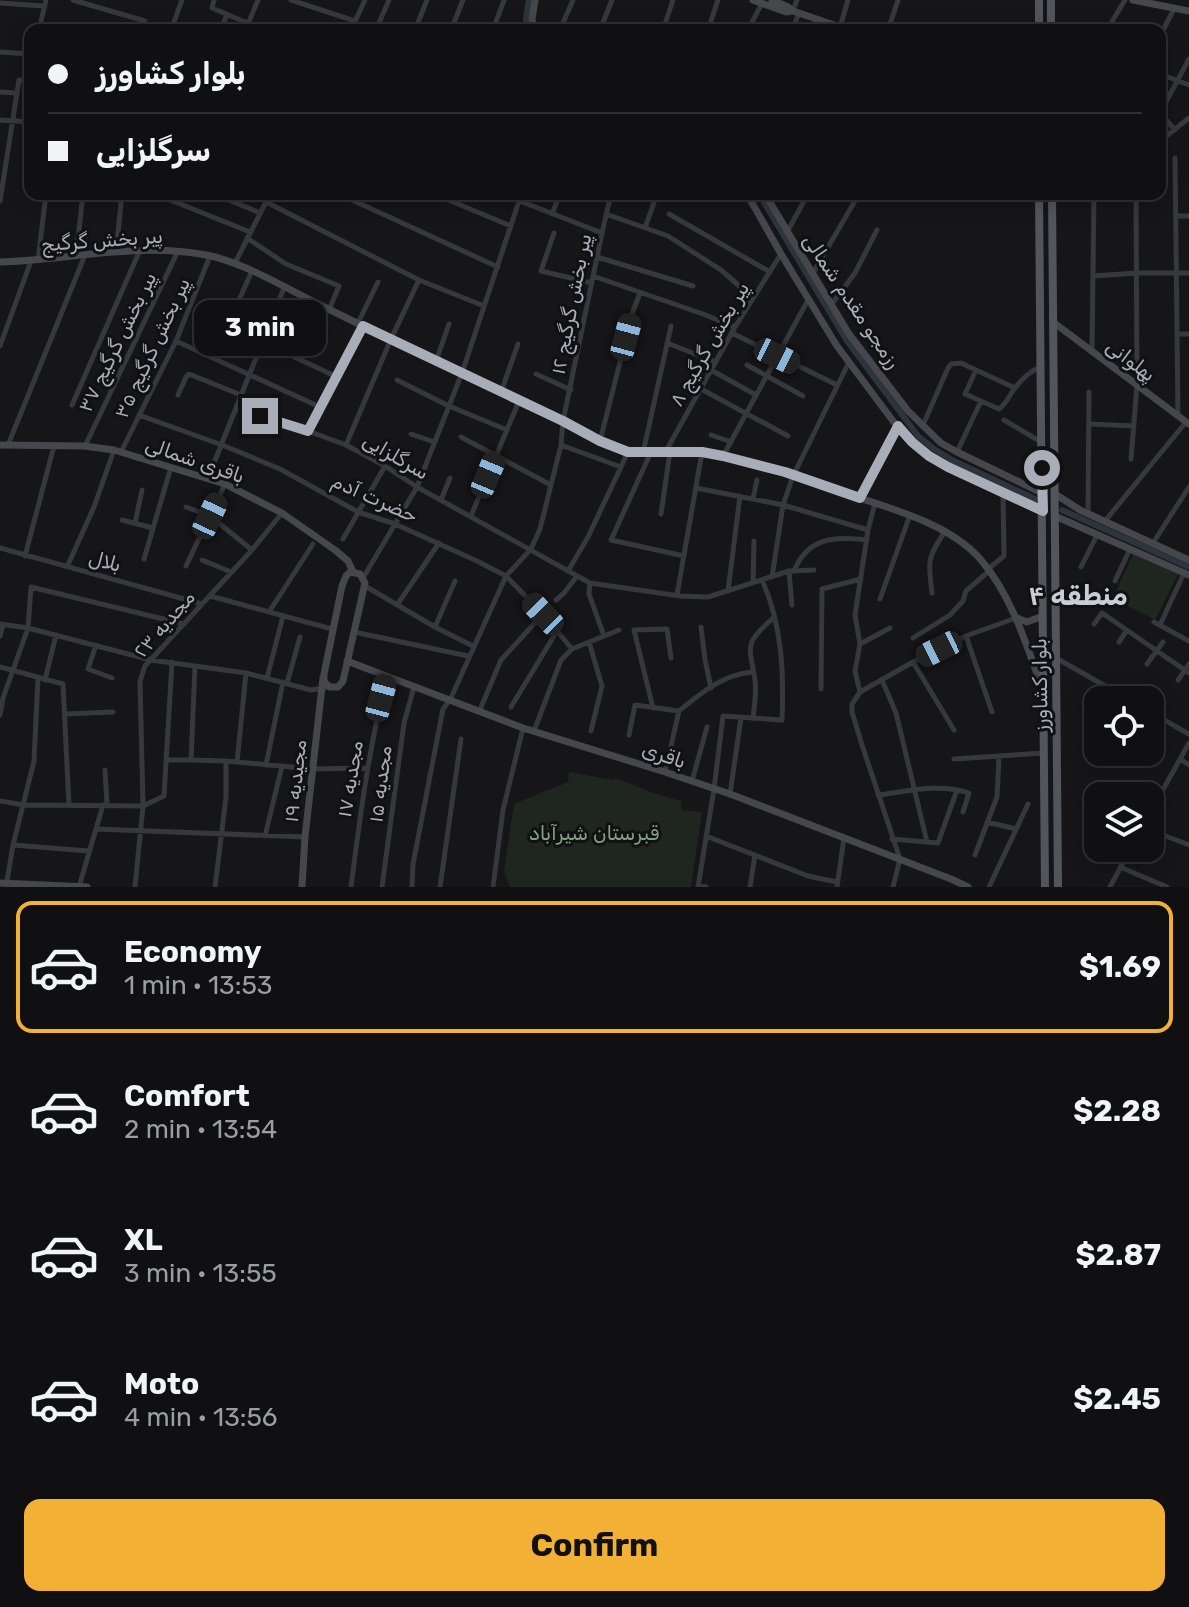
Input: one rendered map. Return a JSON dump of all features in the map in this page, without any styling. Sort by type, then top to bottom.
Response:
[{"type":"main road","points":[[1039,0],[1039,24]]},
{"type":"main road","points":[[1051,0],[1051,24]]},
{"type":"main road","name":"بلوار کشاورز","points":[[1038,200],[1045,887]]},
{"type":"main road","name":"بلوار کشاورز","points":[[1052,200],[1058,887]]},
{"type":"main road","points":[[1042,443],[1054,443]]},
{"type":"street","points":[[73,0],[145,21]]},
{"type":"street","points":[[173,24],[182,0]]},
{"type":"street","points":[[214,0],[212,8],[248,24],[258,0]]},
{"type":"street","points":[[291,0],[355,21]]},
{"type":"street","points":[[354,24],[365,0]]},
{"type":"street","points":[[379,24],[389,0]]},
{"type":"street","points":[[417,24],[427,0]]},
{"type":"street","points":[[453,24],[463,0]]},
{"type":"street","points":[[495,24],[504,0]]},
{"type":"street","points":[[533,24],[535,0]]},
{"type":"street","points":[[563,24],[573,0]]},
{"type":"street","points":[[602,24],[612,0]]},
{"type":"street","points":[[665,24],[673,0]]},
{"type":"street","points":[[710,24],[718,0]]},
{"type":"street","points":[[772,0],[822,24]]},
{"type":"street","points":[[793,24],[797,0]]},
{"type":"street","points":[[842,24],[848,0]]},
{"type":"street","points":[[890,24],[898,0]]},
{"type":"street","points":[[1110,24],[1125,0]]},
{"type":"street","points":[[1133,0],[1189,11]]},
{"type":"street","points":[[750,24],[759,1],[786,12],[796,12]]},
{"type":"street","points":[[0,3],[45,3],[40,24]]},
{"type":"street","points":[[1166,24],[1174,8]]},
{"type":"street","points":[[223,24],[227,14]]},
{"type":"street","points":[[0,52],[24,54]]},
{"type":"street","points":[[1166,103],[1189,59]]},
{"type":"street","points":[[1166,76],[1189,85]]},
{"type":"street","points":[[0,201],[16,93],[19,80],[24,80]]},
{"type":"street","points":[[0,92],[16,93]]},
{"type":"street","points":[[1166,137],[1189,118]]},
{"type":"street","points":[[0,120],[24,122]]},
{"type":"street","points":[[1166,120],[1175,130]]},
{"type":"street","points":[[1175,158],[1178,416]]},
{"type":"street","points":[[0,346],[34,261],[45,200]]},
{"type":"street","points":[[4,445],[80,256],[83,200]]},
{"type":"street","points":[[116,252],[121,200]]},
{"type":"street","points":[[169,200],[249,235],[286,264],[339,286],[329,310]]},
{"type":"street","points":[[229,200],[260,213]]},
{"type":"street","points":[[352,200],[498,267]]},
{"type":"street","points":[[448,200],[511,226]]},
{"type":"street","points":[[515,200],[602,233]]},
{"type":"street","points":[[0,636],[2,624],[151,660],[246,673],[311,690],[341,685],[364,582],[417,487],[462,373],[511,226],[524,200]]},
{"type":"street","points":[[552,214],[558,200]]},
{"type":"street","name":"پیر بخش گرگیج ۱۲","points":[[531,549],[540,529],[561,445],[563,421],[610,200]]},
{"type":"street","points":[[645,228],[655,200]]},
{"type":"street","points":[[750,200],[808,300],[849,362],[912,442],[948,467],[1043,511]]},
{"type":"street","name":"رزمجو مقدم شمالی","points":[[768,200],[849,334],[922,426],[957,452],[1042,493]]},
{"type":"street","points":[[787,232],[805,200]]},
{"type":"street","points":[[812,275],[856,200]]},
{"type":"street","points":[[1092,351],[1094,200]]},
{"type":"street","points":[[1131,459],[1137,385],[1136,200]]},
{"type":"street","points":[[235,263],[266,202],[419,280],[484,306]]},
{"type":"street","points":[[606,214],[668,236],[721,270],[753,298]]},
{"type":"street","points":[[669,214],[770,272]]},
{"type":"street","points":[[1176,216],[1189,216]]},
{"type":"street","points":[[831,306],[855,273],[877,230]]},
{"type":"street","points":[[554,233],[541,271],[640,293],[733,330],[777,356],[837,385]]},
{"type":"street","points":[[72,405],[140,250]]},
{"type":"street","name":"پیر بخش گرگیج","points":[[0,262],[140,250],[210,256],[235,263],[628,452],[702,452],[723,456],[910,515],[967,545],[989,570],[1017,618],[1044,692]]},
{"type":"street","name":"پیر بخش گرگیج ۳۷","points":[[84,446],[178,251]]},
{"type":"street","name":"پیر بخش گرگیج ۸","points":[[668,451],[733,330],[781,254]]},
{"type":"street","name":"پیر بخش گرگیج ۳۵","points":[[67,567],[117,451],[176,341],[210,256]]},
{"type":"street","points":[[597,257],[693,286]]},
{"type":"street","points":[[213,358],[252,271]]},
{"type":"street","points":[[1093,276],[1189,273]]},
{"type":"street","points":[[346,445],[419,280]]},
{"type":"street","points":[[308,431],[337,377],[378,282]]},
{"type":"street","points":[[208,478],[284,288]]},
{"type":"street","points":[[600,441],[640,293]]},
{"type":"street","points":[[723,456],[808,300]]},
{"type":"street","points":[[273,316],[320,335]]},
{"type":"street","name":"پهلوانی","points":[[1053,322],[1188,423]]},
{"type":"street","points":[[436,361],[449,324]]},
{"type":"street","points":[[671,326],[647,452],[611,540],[684,556]]},
{"type":"street","points":[[1177,334],[1189,334]]},
{"type":"street","points":[[176,341],[320,407]]},
{"type":"street","points":[[667,343],[716,362]]},
{"type":"street","points":[[501,392],[518,344]]},
{"type":"street","points":[[286,353],[337,377]]},
{"type":"street","points":[[772,577],[783,505],[793,476],[849,362]]},
{"type":"street","points":[[922,426],[951,364],[961,363],[1015,388]]},
{"type":"street","points":[[747,365],[803,396]]},
{"type":"street","points":[[976,370],[965,394],[999,409],[1003,408],[1029,372],[1042,366]]},
{"type":"street","points":[[711,370],[756,395]]},
{"type":"street","points":[[178,395],[189,374],[241,395]]},
{"type":"street","points":[[536,374],[571,390]]},
{"type":"street","points":[[397,380],[507,430]]},
{"type":"street","points":[[701,389],[788,436]]},
{"type":"street","points":[[1088,514],[1089,392]]},
{"type":"street","points":[[471,516],[519,401]]},
{"type":"street","points":[[957,452],[981,401]]},
{"type":"street","name":"سرگلزایی","points":[[236,409],[346,445],[590,583]]},
{"type":"street","name":"حضرت آدم","points":[[139,415],[280,469],[358,512],[439,543],[506,576],[572,649]]},
{"type":"street","points":[[1004,420],[1042,443]]},
{"type":"street","points":[[1105,521],[1188,423]]},
{"type":"street","points":[[1089,424],[1134,426]]},
{"type":"street","points":[[860,498],[898,426]]},
{"type":"street","points":[[411,434],[434,442]]},
{"type":"street","points":[[711,435],[731,442]]},
{"type":"street","points":[[461,437],[551,485]]},
{"type":"street","name":"باقری شمالی","points":[[4,445],[84,446],[117,451],[225,484],[282,513],[348,561],[353,572],[364,582]]},
{"type":"street","points":[[561,445],[621,467]]},
{"type":"street","points":[[25,556],[54,446]]},
{"type":"street","points":[[661,514],[668,451]]},
{"type":"street","points":[[568,571],[588,537],[628,452]]},
{"type":"street","points":[[677,595],[702,452]]},
{"type":"street","points":[[144,559],[172,466]]},
{"type":"street","points":[[343,539],[385,466]]},
{"type":"street","points":[[441,500],[450,478]]},
{"type":"street","points":[[753,499],[757,480]]},
{"type":"street","points":[[186,566],[225,484]]},
{"type":"street","points":[[696,488],[783,505],[868,530]]},
{"type":"street","points":[[135,523],[142,490]]},
{"type":"street","points":[[1153,543],[1188,491]]},
{"type":"street","points":[[913,638],[950,615],[963,601],[966,591],[1004,556],[1003,493]]},
{"type":"street","points":[[1055,494],[1088,514],[1189,560]]},
{"type":"street","points":[[728,591],[740,496]]},
{"type":"street","points":[[860,692],[855,671],[860,644],[855,615],[875,503]]},
{"type":"street","points":[[186,507],[210,516],[252,550]]},
{"type":"street","name":"مجدیه ۲۳","points":[[135,887],[143,806],[140,681],[145,666],[282,513]]},
{"type":"street","points":[[880,599],[910,515]]},
{"type":"street","points":[[1055,516],[1187,574],[1157,624],[1189,641]]},
{"type":"street","points":[[122,520],[153,528]]},
{"type":"street","points":[[932,593],[930,557],[944,533]]},
{"type":"street","points":[[1081,567],[1097,535]]},
{"type":"street","points":[[792,605],[791,571],[806,551],[834,537],[867,540]]},
{"type":"street","points":[[753,583],[754,541]]},
{"type":"street","points":[[397,605],[439,543]]},
{"type":"street","points":[[269,612],[313,544]]},
{"type":"street","name":"بلال","points":[[0,548],[202,604]]},
{"type":"street","points":[[412,887],[413,864],[443,709],[450,700],[506,576],[531,549]]},
{"type":"street","points":[[1115,581],[1130,549]]},
{"type":"street","points":[[202,560],[231,573]]},
{"type":"street","points":[[604,636],[589,594],[590,583],[708,597],[791,571],[814,570]]},
{"type":"street","points":[[326,688],[323,678],[342,586],[346,576],[353,572]]},
{"type":"street","points":[[556,600],[577,576]]},
{"type":"street","points":[[821,689],[822,589],[861,579]]},
{"type":"street","points":[[706,887],[698,886],[723,716],[782,720],[781,654],[770,598],[762,580]]},
{"type":"street","points":[[435,627],[455,581]]},
{"type":"street","points":[[364,582],[397,605],[473,646]]},
{"type":"street","points":[[0,715],[1,698],[28,628],[31,587],[184,624]]},
{"type":"street","points":[[210,596],[332,629]]},
{"type":"street","points":[[1094,624],[1102,613],[1187,672]]},
{"type":"street","points":[[479,712],[501,660],[543,614]]},
{"type":"street","points":[[267,678],[283,616]]},
{"type":"street","points":[[893,887],[900,859],[855,723],[852,704],[860,692],[966,636],[1017,618],[1027,622],[1043,616]]},
{"type":"street","points":[[753,719],[755,680],[751,641],[774,618]]},
{"type":"street","points":[[701,627],[711,688]]},
{"type":"street","points":[[860,644],[890,628]]},
{"type":"street","points":[[653,708],[634,630],[667,629],[671,658]]},
{"type":"street","points":[[534,731],[561,660],[572,649],[619,630]]},
{"type":"street","points":[[1119,642],[1127,630]]},
{"type":"street","points":[[511,707],[557,631]]},
{"type":"street","points":[[354,632],[468,656]]},
{"type":"street","points":[[56,635],[41,679],[34,761],[4,885],[87,887]]},
{"type":"street","points":[[966,636],[992,712]]},
{"type":"street","points":[[266,765],[285,683],[300,637]]},
{"type":"street","points":[[589,642],[602,686],[591,731]]},
{"type":"street","points":[[1147,664],[1163,642]]},
{"type":"street","points":[[96,645],[88,669],[112,678]]},
{"type":"street","points":[[1056,658],[1105,686]]},
{"type":"street","name":"باقری","points":[[347,661],[523,728],[730,794],[900,859],[950,883],[968,887]]},
{"type":"street","points":[[0,801],[24,805],[143,806],[164,796],[172,662]]},
{"type":"street","points":[[913,662],[954,730]]},
{"type":"street","points":[[1178,680],[1187,672],[1189,664]]},
{"type":"street","points":[[191,760],[195,666]]},
{"type":"street","points":[[0,667],[63,684],[69,805]]},
{"type":"street","points":[[665,772],[679,711],[726,678],[752,672]]},
{"type":"street","points":[[237,762],[246,673]]},
{"type":"street","name":"مجدیه ۱۷","points":[[351,887],[376,718],[387,677]]},
{"type":"street","points":[[882,680],[896,713],[927,842]]},
{"type":"street","name":"مجدیه ۱۵","points":[[382,887],[404,723],[414,687]]},
{"type":"street","name":"مجیدیه ۱۹","points":[[302,887],[313,769],[326,688]]},
{"type":"street","points":[[629,735],[635,705],[679,711]]},
{"type":"street","points":[[65,714],[113,712]]},
{"type":"street","points":[[730,794],[741,718]]},
{"type":"street","points":[[1164,720],[1189,734]]},
{"type":"street","points":[[692,781],[707,727]]},
{"type":"street","points":[[493,887],[503,810],[523,728]]},
{"type":"street","points":[[440,887],[461,739]]},
{"type":"street","points":[[1164,788],[1189,743]]},
{"type":"street","points":[[954,759],[1044,753]]},
{"type":"street","points":[[975,855],[997,797],[999,757]]},
{"type":"street","points":[[1180,759],[1189,765]]},
{"type":"street","points":[[166,760],[226,761],[313,769],[368,768]]},
{"type":"street","points":[[215,887],[226,797],[226,761]]},
{"type":"street","points":[[265,836],[282,766]]},
{"type":"street","points":[[79,887],[105,805],[105,770]]},
{"type":"street","points":[[878,795],[935,788],[957,790],[969,793],[963,812]]},
{"type":"street","points":[[892,839],[938,843],[957,790]]},
{"type":"street","points":[[989,887],[1028,804]]},
{"type":"street","points":[[987,822],[1016,829]]},
{"type":"street","points":[[96,829],[305,837]]},
{"type":"street","points":[[1164,835],[1189,845]]},
{"type":"street","points":[[706,836],[808,876],[837,884],[844,838]]},
{"type":"street","points":[[13,845],[89,851]]},
{"type":"street","points":[[750,887],[755,855]]},
{"type":"street","points":[[1110,887],[1123,862]]},
{"type":"street","points":[[1120,867],[1167,887]]},
{"type":"green space","points":[[1133,554],[1178,574],[1155,620],[1113,598]]},
{"type":"green space","name":"قبرستان شیرآباد","points":[[569,772],[615,778],[681,801],[682,810],[702,812],[691,887],[510,887],[504,871],[514,804],[568,782]]},
{"type":"waterway","points":[[527,24],[529,0]]},
{"type":"waterway","points":[[763,200],[847,341],[918,436],[952,460],[1035,499]]},
{"type":"waterway","points":[[1062,510],[1189,567]]},
{"type":"district","name":"منطقه ۴","points":[[1078,595]]},
{"type":"route","points":[[260,416],[308,431],[363,326],[628,452],[702,452],[723,456],[785,472],[860,498],[898,426],[929,456],[1043,511],[1042,468]]}]
